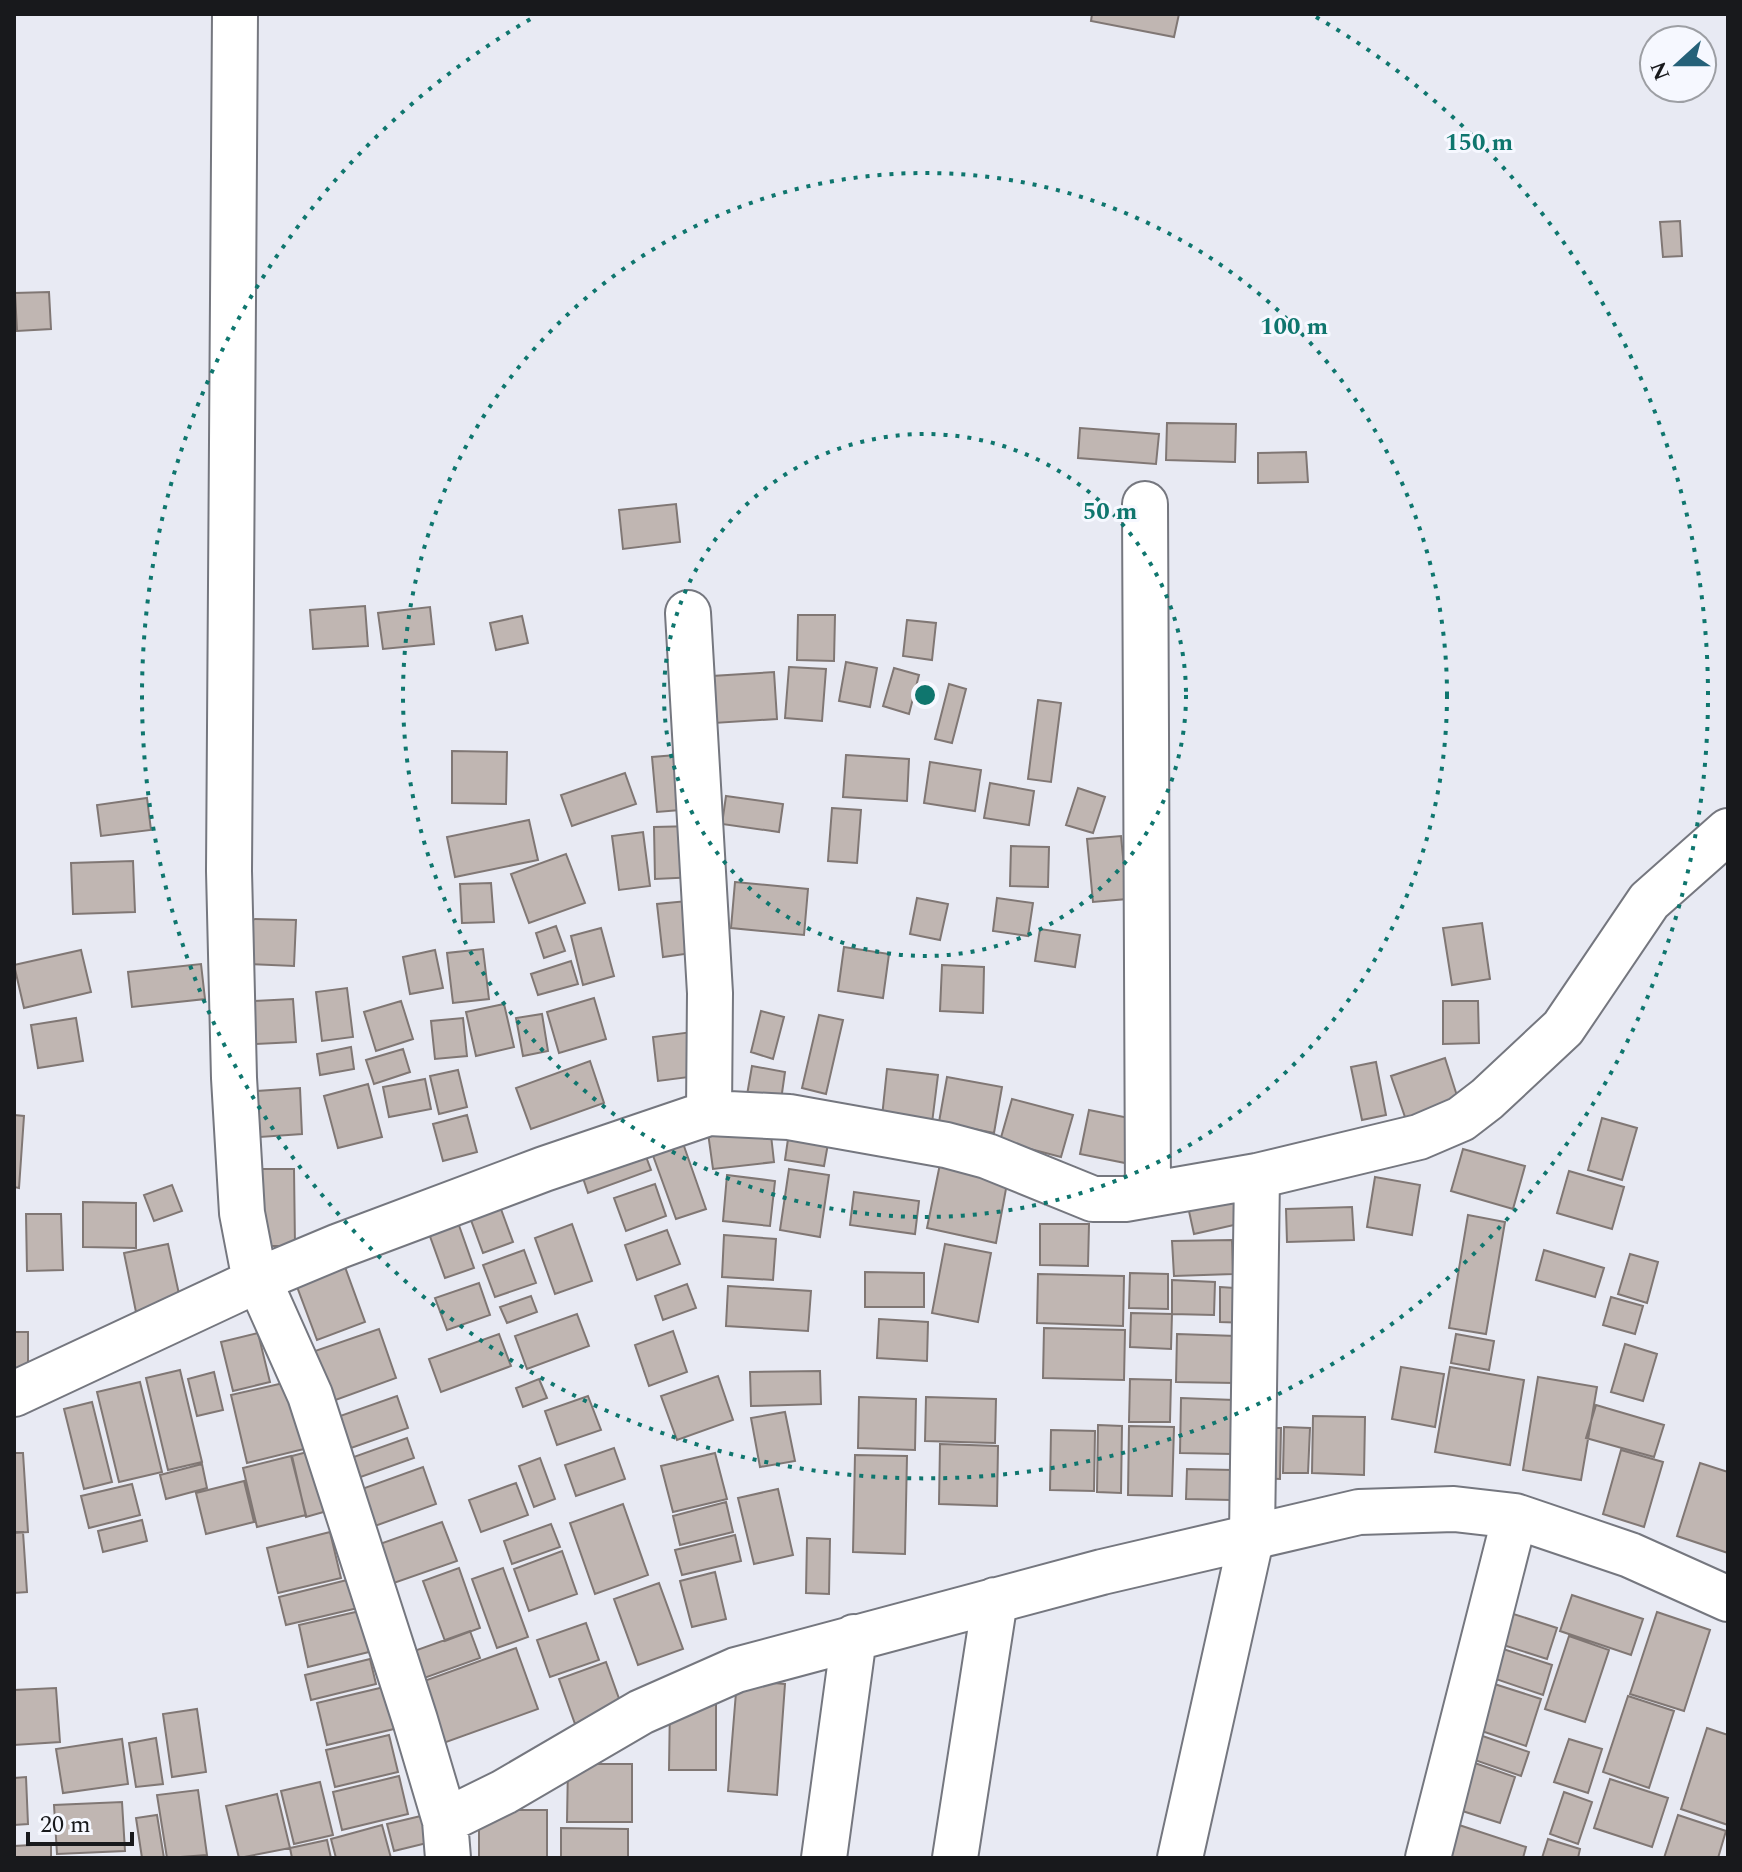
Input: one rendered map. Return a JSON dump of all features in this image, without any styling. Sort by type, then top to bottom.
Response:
[{"type":"street","points":[[235,14],[230,903],[242,1213],[246,1243],[310,1395],[446,1839],[504,1792],[675,1695],[736,1670],[995,1600],[1252,1535],[1359,1512],[1454,1509],[1515,1516],[1630,1555],[1728,1599]]},
{"type":"street","points":[[1145,504],[1148,1195]]},
{"type":"street","points":[[688,613],[710,993],[709,1113]]},
{"type":"street","points":[[14,1394],[260,1279],[501,1184],[709,1113],[789,1117],[864,1128],[987,1156],[1093,1199],[1148,1195],[1257,1176],[1419,1137],[1461,1119],[1563,1028],[1649,901],[1728,831]]},
{"type":"street","points":[[1180,1858],[1252,1535],[1257,1176]]},
{"type":"street","points":[[1428,1858],[1515,1516]]},
{"type":"street","points":[[955,1858],[995,1600]]},
{"type":"street","points":[[824,1858],[854,1637]]},
{"type":"building","points":[[1092,14],[1179,14],[1174,37],[1091,21]]},
{"type":"building","points":[[1680,221],[1682,256],[1663,257],[1660,222]]},
{"type":"building","points":[[49,292],[51,329],[17,331],[15,293]]},
{"type":"building","points":[[1167,423],[1236,424],[1235,462],[1166,460]]},
{"type":"building","points":[[1080,428],[1159,434],[1156,464],[1078,458]]},
{"type":"building","points":[[1306,452],[1308,482],[1258,483],[1258,453]]},
{"type":"building","points":[[676,504],[680,542],[623,549],[619,510]]},
{"type":"building","points":[[365,606],[368,646],[313,649],[310,610]]},
{"type":"building","points":[[430,607],[434,644],[383,649],[378,613]]},
{"type":"building","points":[[798,615],[835,615],[834,661],[797,660]]},
{"type":"building","points":[[522,616],[528,643],[496,650],[490,623]]},
{"type":"building","points":[[907,620],[936,623],[932,660],[903,656]]},
{"type":"building","points":[[846,662],[877,668],[870,707],[839,701]]},
{"type":"building","points":[[789,667],[826,669],[822,721],[785,718]]},
{"type":"building","points":[[894,668],[919,675],[909,714],[883,706]]},
{"type":"building","points":[[774,672],[777,719],[714,723],[712,676]]},
{"type":"building","points":[[949,684],[966,689],[952,743],[935,739]]},
{"type":"building","points":[[1038,700],[1061,703],[1051,782],[1028,779]]},
{"type":"building","points":[[452,751],[507,752],[506,804],[452,803]]},
{"type":"building","points":[[688,754],[692,809],[657,812],[652,757]]},
{"type":"building","points":[[846,755],[909,759],[907,801],[843,797]]},
{"type":"building","points":[[930,762],[981,770],[975,811],[924,803]]},
{"type":"building","points":[[625,773],[636,804],[572,826],[561,795]]},
{"type":"building","points":[[990,783],[1034,791],[1029,825],[984,818]]},
{"type":"building","points":[[1078,788],[1105,797],[1093,833],[1066,825]]},
{"type":"building","points":[[726,796],[783,804],[779,832],[722,824]]},
{"type":"building","points":[[147,798],[151,830],[101,836],[97,805]]},
{"type":"building","points":[[832,808],[861,810],[857,863],[828,861]]},
{"type":"building","points":[[529,820],[538,860],[455,877],[447,837]]},
{"type":"building","points":[[695,826],[697,877],[655,879],[654,827]]},
{"type":"building","points":[[643,832],[650,886],[619,890],[612,836]]},
{"type":"building","points":[[1121,836],[1127,899],[1093,902],[1087,839]]},
{"type":"building","points":[[1011,846],[1049,847],[1048,887],[1010,886]]},
{"type":"building","points":[[566,854],[585,903],[529,923],[511,874]]},
{"type":"building","points":[[133,861],[135,912],[73,914],[71,863]]},
{"type":"building","points":[[735,882],[808,889],[804,935],[731,928]]},
{"type":"building","points":[[491,883],[494,922],[462,923],[460,884]]},
{"type":"building","points":[[917,898],[948,904],[940,940],[910,934]]},
{"type":"building","points":[[997,898],[1033,903],[1028,936],[993,931]]},
{"type":"building","points":[[687,901],[692,953],[663,957],[657,904]]},
{"type":"building","points":[[249,919],[296,920],[294,966],[247,964]]},
{"type":"building","points":[[1482,923],[1490,979],[1452,985],[1443,928]]},
{"type":"building","points":[[556,926],[565,951],[544,958],[536,933]]},
{"type":"building","points":[[601,928],[614,976],[583,985],[571,936]]},
{"type":"building","points":[[1040,929],[1080,935],[1075,967],[1035,961]]},
{"type":"building","points":[[844,947],[889,954],[883,998],[838,991]]},
{"type":"building","points":[[483,949],[489,999],[453,1003],[447,953]]},
{"type":"building","points":[[81,950],[91,992],[24,1008],[14,965]]},
{"type":"building","points":[[435,950],[443,988],[410,994],[403,957]]},
{"type":"building","points":[[571,961],[578,984],[538,995],[531,974]]},
{"type":"building","points":[[201,964],[205,999],[132,1007],[128,972]]},
{"type":"building","points":[[942,965],[984,967],[983,1013],[940,1011]]},
{"type":"building","points":[[347,988],[353,1037],[322,1041],[316,992]]},
{"type":"building","points":[[594,998],[606,1039],[559,1053],[547,1012]]},
{"type":"building","points":[[293,999],[296,1042],[256,1044],[253,1001]]},
{"type":"building","points":[[401,1001],[413,1039],[376,1051],[364,1012]]},
{"type":"building","points":[[1443,1001],[1478,1001],[1479,1043],[1443,1044]]},
{"type":"building","points":[[504,1004],[514,1047],[476,1056],[466,1012]]},
{"type":"building","points":[[761,1011],[784,1017],[773,1059],[751,1052]]},
{"type":"building","points":[[542,1014],[548,1051],[523,1056],[516,1018]]},
{"type":"building","points":[[819,1015],[843,1020],[826,1094],[802,1088]]},
{"type":"building","points":[[76,1018],[83,1061],[38,1068],[31,1025]]},
{"type":"building","points":[[463,1018],[467,1056],[435,1059],[431,1021]]},
{"type":"building","points":[[692,1032],[697,1076],[658,1081],[653,1037]]},
{"type":"building","points":[[351,1047],[354,1069],[320,1075],[317,1054]]},
{"type":"building","points":[[403,1049],[410,1072],[374,1084],[366,1060]]},
{"type":"building","points":[[1445,1058],[1459,1102],[1406,1120],[1391,1076]]},
{"type":"building","points":[[590,1061],[604,1103],[531,1129],[516,1088]]},
{"type":"building","points":[[1376,1062],[1386,1115],[1362,1120],[1351,1067]]},
{"type":"building","points":[[752,1066],[785,1072],[781,1100],[747,1095]]},
{"type":"building","points":[[887,1069],[938,1075],[932,1123],[882,1117]]},
{"type":"building","points":[[458,1070],[467,1107],[439,1114],[430,1076]]},
{"type":"building","points":[[947,1077],[1002,1087],[994,1133],[939,1122]]},
{"type":"building","points":[[425,1079],[431,1109],[389,1117],[383,1087]]},
{"type":"building","points":[[368,1084],[382,1137],[338,1148],[324,1096]]},
{"type":"building","points":[[300,1088],[302,1134],[260,1137],[257,1091]]},
{"type":"building","points":[[1012,1099],[1073,1115],[1061,1157],[1000,1141]]},
{"type":"building","points":[[1089,1110],[1134,1119],[1125,1163],[1080,1154]]},
{"type":"building","points":[[14,1115],[24,1116],[19,1188],[14,1187]]},
{"type":"building","points":[[467,1115],[477,1152],[443,1161],[433,1124]]},
{"type":"building","points":[[1602,1118],[1637,1128],[1622,1180],[1588,1170]]},
{"type":"building","points":[[770,1126],[774,1162],[713,1169],[708,1133]]},
{"type":"building","points":[[678,1129],[706,1209],[676,1219],[647,1139]]},
{"type":"building","points":[[789,1132],[829,1138],[824,1166],[785,1160]]},
{"type":"building","points":[[642,1146],[651,1170],[588,1193],[580,1169]]},
{"type":"building","points":[[1463,1149],[1525,1166],[1513,1209],[1451,1191]]},
{"type":"building","points":[[940,1164],[1008,1178],[996,1243],[927,1228]]},
{"type":"building","points":[[258,1169],[294,1169],[295,1246],[259,1246]]},
{"type":"building","points":[[789,1169],[829,1175],[820,1237],[780,1230]]},
{"type":"building","points":[[1569,1171],[1624,1187],[1612,1229],[1557,1213]]},
{"type":"building","points":[[727,1175],[775,1181],[770,1226],[723,1221]]},
{"type":"building","points":[[1375,1177],[1420,1185],[1412,1235],[1367,1227]]},
{"type":"building","points":[[1248,1180],[1256,1220],[1194,1234],[1185,1193]]},
{"type":"building","points":[[655,1184],[666,1216],[626,1231],[614,1198]]},
{"type":"building","points":[[172,1185],[182,1211],[154,1221],[144,1195]]},
{"type":"building","points":[[494,1190],[513,1242],[483,1253],[464,1201]]},
{"type":"building","points":[[854,1192],[919,1201],[915,1234],[850,1225]]},
{"type":"building","points":[[83,1202],[136,1203],[136,1248],[83,1247]]},
{"type":"building","points":[[1352,1207],[1354,1240],[1287,1242],[1286,1209]]},
{"type":"building","points":[[26,1214],[61,1214],[63,1270],[27,1271]]},
{"type":"building","points":[[1468,1215],[1505,1222],[1486,1334],[1449,1328]]},
{"type":"building","points":[[456,1217],[474,1268],[445,1278],[427,1228]]},
{"type":"building","points":[[572,1224],[592,1281],[555,1294],[535,1238]]},
{"type":"building","points":[[1040,1224],[1089,1224],[1088,1266],[1040,1265]]},
{"type":"building","points":[[667,1230],[680,1264],[637,1280],[625,1245]]},
{"type":"building","points":[[724,1235],[776,1239],[773,1280],[722,1277]]},
{"type":"building","points":[[1232,1240],[1233,1274],[1174,1276],[1172,1241]]},
{"type":"building","points":[[168,1244],[181,1303],[136,1312],[124,1253]]},
{"type":"building","points":[[945,1244],[991,1253],[978,1322],[932,1313]]},
{"type":"building","points":[[524,1250],[536,1283],[495,1297],[483,1265]]},
{"type":"building","points":[[1544,1250],[1604,1268],[1595,1297],[1536,1280]]},
{"type":"building","points":[[1630,1254],[1658,1262],[1647,1303],[1618,1294]]},
{"type":"building","points":[[345,1267],[365,1322],[317,1340],[296,1284]]},
{"type":"building","points":[[865,1272],[924,1273],[924,1307],[865,1307]]},
{"type":"building","points":[[1130,1273],[1168,1274],[1168,1309],[1129,1308]]},
{"type":"building","points":[[1038,1274],[1124,1276],[1123,1326],[1037,1323]]},
{"type":"building","points":[[1172,1280],[1215,1282],[1214,1315],[1172,1314]]},
{"type":"building","points":[[479,1283],[490,1315],[447,1330],[435,1298]]},
{"type":"building","points":[[687,1284],[696,1308],[663,1320],[655,1296]]},
{"type":"building","points":[[728,1286],[811,1291],[808,1331],[726,1326]]},
{"type":"building","points":[[1220,1287],[1249,1289],[1248,1323],[1220,1322]]},
{"type":"building","points":[[531,1296],[537,1312],[507,1323],[500,1307]]},
{"type":"building","points":[[1611,1297],[1643,1306],[1635,1334],[1603,1325]]},
{"type":"building","points":[[1131,1313],[1172,1314],[1171,1349],[1130,1347]]},
{"type":"building","points":[[577,1314],[589,1346],[527,1369],[515,1336]]},
{"type":"building","points":[[879,1319],[928,1322],[927,1361],[877,1358]]},
{"type":"building","points":[[1044,1328],[1125,1330],[1124,1380],[1043,1378]]},
{"type":"building","points":[[379,1329],[396,1378],[330,1402],[312,1352]]},
{"type":"building","points":[[673,1331],[687,1372],[649,1386],[635,1345]]},
{"type":"building","points":[[14,1332],[28,1332],[28,1383],[14,1383]]},
{"type":"building","points":[[258,1333],[270,1382],[233,1391],[221,1342]]},
{"type":"building","points":[[499,1334],[511,1366],[441,1392],[429,1359]]},
{"type":"building","points":[[1177,1334],[1236,1336],[1235,1383],[1176,1382]]},
{"type":"building","points":[[1456,1334],[1494,1341],[1489,1370],[1451,1363]]},
{"type":"building","points":[[1625,1344],[1657,1354],[1643,1401],[1611,1392]]},
{"type":"building","points":[[1401,1367],[1444,1374],[1435,1427],[1392,1419]]},
{"type":"building","points":[[1450,1367],[1524,1380],[1510,1465],[1435,1452]]},
{"type":"building","points":[[180,1370],[202,1462],[168,1470],[146,1378]]},
{"type":"building","points":[[820,1371],[821,1404],[751,1406],[750,1372]]},
{"type":"building","points":[[214,1372],[223,1410],[197,1416],[188,1379]]},
{"type":"building","points":[[718,1376],[733,1420],[677,1440],[661,1396]]},
{"type":"building","points":[[1538,1377],[1597,1387],[1581,1480],[1523,1470]]},
{"type":"building","points":[[539,1379],[547,1398],[523,1407],[516,1388]]},
{"type":"building","points":[[1130,1379],[1171,1380],[1170,1422],[1129,1422]]},
{"type":"building","points":[[140,1382],[162,1472],[119,1482],[97,1392]]},
{"type":"building","points":[[288,1382],[304,1449],[247,1463],[231,1395]]},
{"type":"building","points":[[397,1396],[408,1428],[351,1448],[340,1416]]},
{"type":"building","points":[[588,1396],[601,1430],[557,1445],[545,1411]]},
{"type":"building","points":[[859,1397],[916,1399],[915,1450],[858,1448]]},
{"type":"building","points":[[926,1397],[996,1399],[995,1443],[925,1441]]},
{"type":"building","points":[[1181,1398],[1234,1400],[1233,1454],[1180,1453]]},
{"type":"building","points":[[92,1402],[112,1482],[84,1489],[64,1409]]},
{"type":"building","points":[[1596,1405],[1664,1425],[1654,1457],[1586,1438]]},
{"type":"building","points":[[785,1412],[795,1461],[760,1467],[751,1418]]},
{"type":"building","points":[[1313,1416],[1365,1417],[1364,1475],[1312,1473]]},
{"type":"building","points":[[1098,1425],[1122,1426],[1121,1493],[1097,1492]]},
{"type":"building","points":[[1129,1426],[1174,1427],[1172,1496],[1128,1495]]},
{"type":"building","points":[[1284,1427],[1310,1428],[1308,1473],[1283,1473]]},
{"type":"building","points":[[1260,1428],[1281,1428],[1280,1479],[1259,1478]]},
{"type":"building","points":[[1051,1430],[1095,1431],[1094,1491],[1050,1490]]},
{"type":"building","points":[[407,1438],[414,1458],[355,1479],[348,1459]]},
{"type":"building","points":[[940,1444],[998,1446],[997,1506],[939,1504]]},
{"type":"building","points":[[326,1447],[341,1507],[306,1517],[292,1456]]},
{"type":"building","points":[[614,1448],[625,1479],[576,1496],[565,1465]]},
{"type":"building","points":[[1621,1450],[1663,1462],[1644,1527],[1603,1514]]},
{"type":"building","points":[[14,1453],[23,1453],[28,1532],[14,1533]]},
{"type":"building","points":[[715,1453],[727,1499],[673,1512],[661,1466]]},
{"type":"building","points":[[855,1455],[907,1456],[905,1554],[853,1552]]},
{"type":"building","points":[[291,1456],[306,1515],[257,1527],[243,1468]]},
{"type":"building","points":[[540,1458],[555,1499],[534,1507],[519,1466]]},
{"type":"building","points":[[1700,1463],[1728,1472],[1728,1553],[1677,1536]]},
{"type":"building","points":[[202,1464],[207,1488],[166,1499],[160,1475]]},
{"type":"building","points":[[423,1467],[436,1504],[372,1527],[359,1490]]},
{"type":"building","points":[[1187,1469],[1233,1470],[1232,1500],[1186,1499]]},
{"type":"building","points":[[244,1481],[254,1522],[206,1534],[196,1493]]},
{"type":"building","points":[[516,1483],[528,1515],[481,1532],[469,1500]]},
{"type":"building","points":[[132,1484],[140,1515],[89,1528],[81,1496]]},
{"type":"building","points":[[778,1489],[793,1555],[754,1564],[738,1498]]},
{"type":"building","points":[[726,1502],[733,1532],[680,1545],[673,1516]]},
{"type":"building","points":[[623,1504],[648,1575],[595,1594],[570,1523]]},
{"type":"building","points":[[142,1520],[147,1541],[103,1552],[98,1531]]},
{"type":"building","points":[[442,1522],[457,1561],[388,1585],[374,1546]]},
{"type":"building","points":[[551,1524],[560,1547],[512,1564],[504,1541]]},
{"type":"building","points":[[14,1532],[23,1532],[27,1592],[14,1593]]},
{"type":"building","points":[[330,1532],[341,1578],[278,1593],[267,1548]]},
{"type":"building","points":[[735,1535],[741,1561],[682,1575],[675,1550]]},
{"type":"building","points":[[807,1538],[830,1539],[829,1594],[806,1593]]},
{"type":"building","points":[[562,1551],[577,1594],[529,1611],[514,1569]]},
{"type":"building","points":[[459,1568],[480,1628],[445,1641],[423,1581]]},
{"type":"building","points":[[503,1568],[528,1637],[497,1648],[472,1579]]},
{"type":"building","points":[[715,1572],[726,1619],[692,1627],[680,1581]]},
{"type":"building","points":[[355,1578],[362,1607],[286,1625],[279,1597]]},
{"type":"building","points":[[659,1583],[683,1649],[638,1665],[614,1599]]},
{"type":"building","points":[[1572,1595],[1643,1619],[1631,1655],[1560,1631]]},
{"type":"building","points":[[360,1611],[369,1652],[308,1667],[299,1625]]},
{"type":"building","points":[[1504,1611],[1557,1628],[1547,1659],[1494,1642]]},
{"type":"building","points":[[1657,1612],[1710,1630],[1684,1711],[1630,1694]]},
{"type":"building","points":[[586,1623],[599,1660],[550,1677],[537,1640]]},
{"type":"building","points":[[470,1631],[480,1658],[413,1682],[403,1655]]},
{"type":"building","points":[[1569,1636],[1609,1650],[1585,1722],[1545,1709]]},
{"type":"building","points":[[1491,1645],[1552,1665],[1543,1695],[1481,1674]]},
{"type":"building","points":[[516,1648],[538,1709],[435,1746],[413,1685]]},
{"type":"building","points":[[370,1659],[376,1684],[311,1700],[305,1675]]},
{"type":"building","points":[[606,1662],[622,1707],[575,1724],[559,1679]]},
{"type":"building","points":[[737,1680],[785,1684],[777,1795],[728,1791]]},
{"type":"building","points":[[1482,1680],[1541,1699],[1526,1746],[1467,1726]]},
{"type":"building","points":[[384,1687],[394,1729],[327,1745],[317,1703]]},
{"type":"building","points":[[56,1688],[60,1742],[14,1745],[14,1690]]},
{"type":"building","points":[[1628,1696],[1674,1711],[1649,1788],[1603,1772]]},
{"type":"building","points":[[670,1702],[716,1702],[716,1770],[669,1770]]},
{"type":"building","points":[[197,1709],[206,1772],[172,1777],[163,1714]]},
{"type":"building","points":[[1707,1728],[1728,1735],[1728,1825],[1681,1809]]},
{"type":"building","points":[[1471,1732],[1529,1752],[1521,1776],[1463,1756]]},
{"type":"building","points":[[389,1735],[398,1772],[335,1787],[326,1750]]},
{"type":"building","points":[[156,1738],[163,1784],[136,1787],[129,1743]]},
{"type":"building","points":[[122,1739],[128,1784],[63,1793],[56,1749]]},
{"type":"building","points":[[1569,1739],[1602,1749],[1588,1793],[1554,1782]]},
{"type":"building","points":[[1469,1761],[1515,1777],[1500,1823],[1453,1808]]},
{"type":"building","points":[[568,1764],[632,1764],[632,1822],[567,1822]]},
{"type":"building","points":[[399,1776],[408,1814],[342,1830],[333,1792]]},
{"type":"building","points":[[26,1777],[28,1824],[14,1825],[14,1778]]},
{"type":"building","points":[[1610,1779],[1668,1798],[1652,1847],[1594,1828]]},
{"type":"building","points":[[320,1782],[333,1835],[294,1844],[281,1791]]},
{"type":"building","points":[[198,1790],[207,1855],[167,1858],[157,1795]]},
{"type":"building","points":[[1564,1792],[1592,1802],[1578,1844],[1550,1834]]},
{"type":"building","points":[[277,1794],[290,1848],[239,1858],[226,1806]]},
{"type":"building","points":[[122,1802],[125,1851],[57,1854],[54,1805]]},
{"type":"building","points":[[479,1810],[547,1810],[547,1858],[479,1858]]},
{"type":"building","points":[[157,1815],[164,1858],[142,1858],[136,1818]]},
{"type":"building","points":[[425,1815],[431,1842],[394,1851],[387,1824]]},
{"type":"building","points":[[1678,1815],[1726,1831],[1718,1858],[1664,1858]]},
{"type":"building","points":[[1453,1823],[1526,1847],[1523,1858],[1441,1858]]},
{"type":"building","points":[[382,1825],[391,1858],[336,1858],[331,1839]]},
{"type":"building","points":[[561,1828],[628,1829],[628,1858],[561,1858]]},
{"type":"building","points":[[1548,1839],[1580,1849],[1578,1858],[1542,1858]]},
{"type":"building","points":[[327,1840],[331,1858],[292,1858],[290,1848]]},
{"type":"building","points":[[51,1844],[51,1858],[14,1858],[14,1846]]}]
